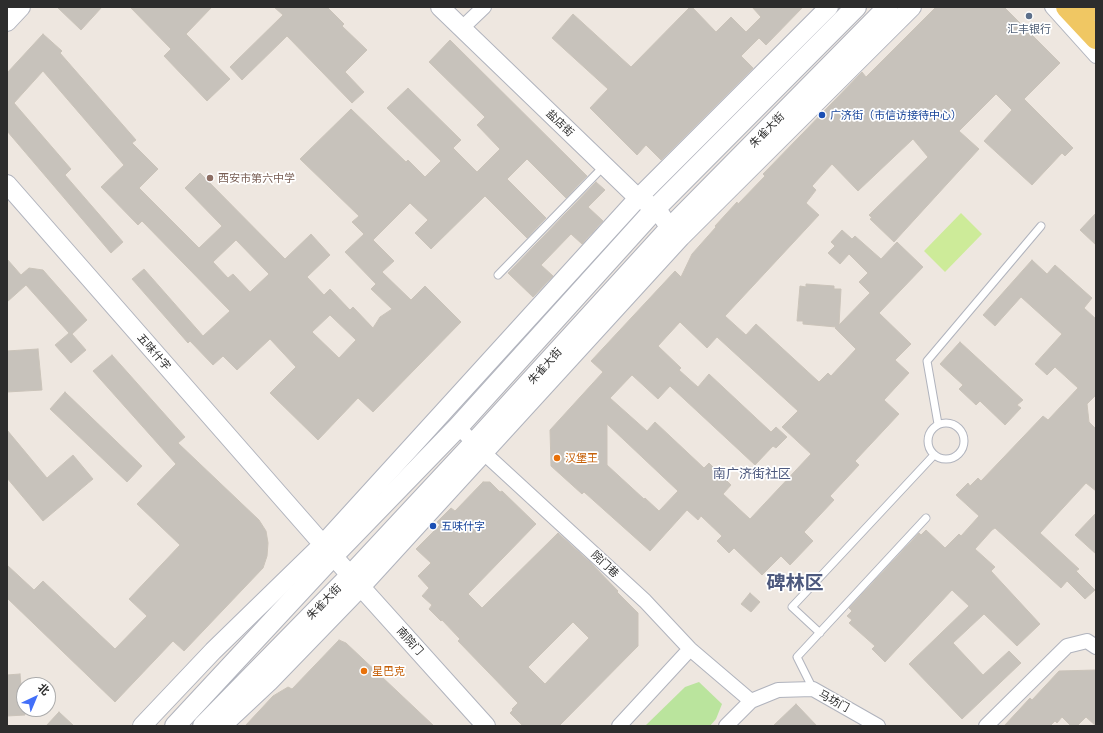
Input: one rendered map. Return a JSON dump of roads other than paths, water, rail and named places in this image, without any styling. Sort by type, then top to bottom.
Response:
[{"type":"main road","points":[[175,726],[328,550],[458,427],[656,208],[856,7]]},
{"type":"main road","name":"朱雀大街","points":[[203,726],[356,581],[676,233],[888,7]]},
{"type":"main road","points":[[1067,7],[1096,38]]},
{"type":"street","points":[[7,22],[21,7]]},
{"type":"street","name":"盐店街","points":[[440,7],[638,198],[656,208],[676,233]]},
{"type":"street","points":[[462,28],[484,7]]},
{"type":"street","points":[[142,726],[213,650],[328,550],[638,198],[829,7]]},
{"type":"street","points":[[676,233],[912,7]]},
{"type":"street","points":[[1052,7],[1096,56]]},
{"type":"street","name":"五味什字","points":[[7,184],[328,550]]},
{"type":"street","name":"院门巷","points":[[458,427],[645,601],[690,649],[751,701]]},
{"type":"street","name":"南院门","points":[[328,550],[486,726]]},
{"type":"street","points":[[222,726],[270,682],[356,581]]},
{"type":"street","points":[[986,726],[1067,646],[1087,640],[1095,645]]},
{"type":"street","points":[[619,726],[690,649]]},
{"type":"street","name":"马坊门","points":[[726,726],[751,701],[778,690],[813,689],[878,726]]},
{"type":"lane","points":[[498,275],[604,166]]},
{"type":"lane","points":[[938,424],[927,361],[1041,226]]},
{"type":"lane","points":[[945,422],[952,423],[958,427],[963,433],[964,440],[960,453],[954,458],[947,459],[934,455],[927,442],[932,428],[945,422]]},
{"type":"lane","points":[[820,633],[792,607],[934,455]]},
{"type":"lane","points":[[813,689],[797,657],[926,518]]},
{"type":"place","name":"汇丰银行","points":[[1029,16]]},
{"type":"place","name":"广济街（市信访接待中心）","points":[[822,115]]},
{"type":"place","name":"西安市第六中学","points":[[210,178]]},
{"type":"place","name":"汉堡王","points":[[557,458]]},
{"type":"place","name":"五味什字","points":[[433,526]]},
{"type":"place","name":"星巴克","points":[[364,671]]},
{"type":"district","name":"南广济街社区","points":[[752,474]]},
{"type":"district","name":"碑林区","points":[[795,583]]}]
